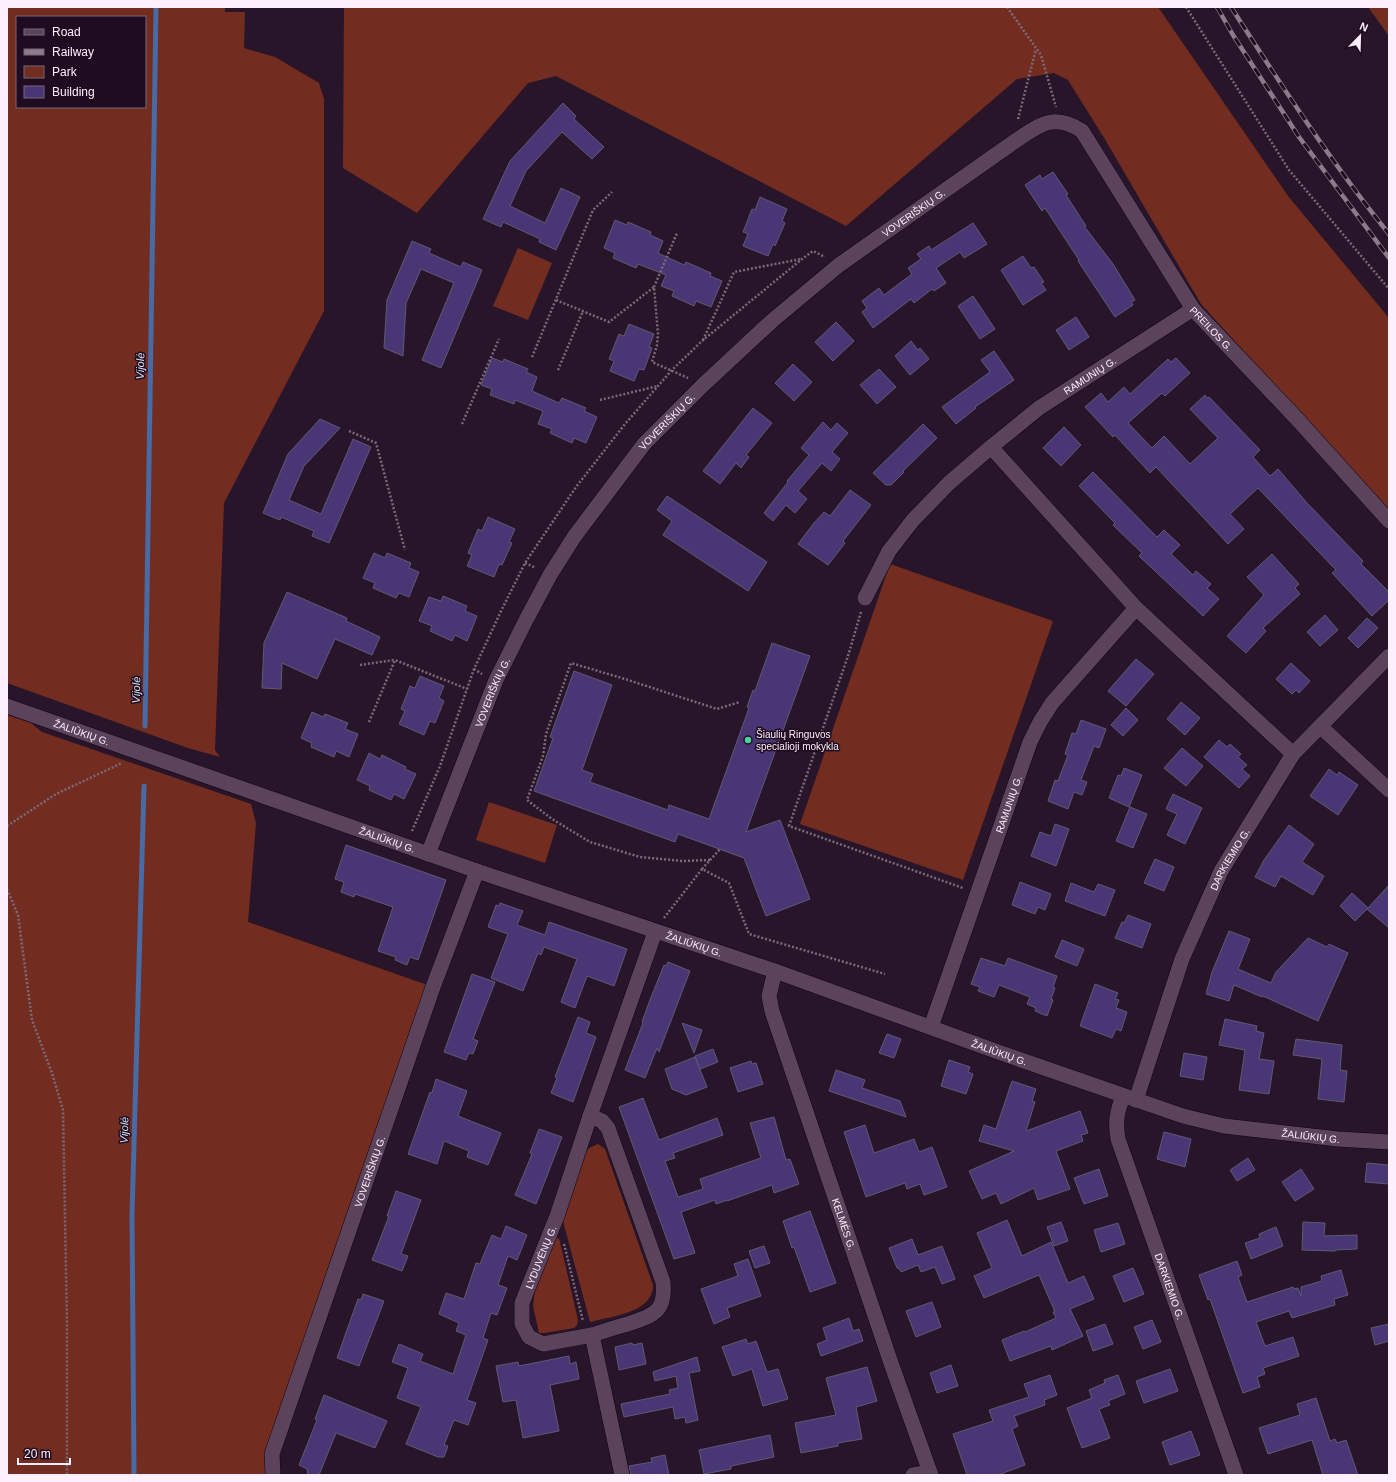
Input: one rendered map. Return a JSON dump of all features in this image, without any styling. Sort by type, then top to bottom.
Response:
[{"type":"street","name":"VOVERIŠKIŲ G.","points":[[428,854],[496,680],[526,620],[550,575],[574,537],[644,444],[703,385],[774,320],[840,265],[1011,144],[1037,127],[1049,122],[1060,121]]},
{"type":"street","name":"PREILOS G.","points":[[1060,121],[1072,125],[1082,131],[1193,309],[1298,420],[1389,520]]},
{"type":"street","name":"RAMUNIŲ G.","points":[[865,598],[889,551],[913,520],[949,483],[990,447],[1039,408],[1193,309]]},
{"type":"street","points":[[990,447],[1136,608],[1293,754]]},
{"type":"street","name":"RAMUNIŲ G.","points":[[930,1028],[1034,735],[1052,703],[1136,608]]},
{"type":"street","name":"DARKIEMIO G.","points":[[1236,1475],[1118,1139],[1116,1125],[1117,1113],[1130,1098],[1182,959],[1221,871],[1293,754],[1389,656]]},
{"type":"street","name":"ŽALIŪKIŲ G.","points":[[7,706],[477,871],[658,927],[930,1028],[1183,1116],[1224,1126],[1338,1139],[1389,1142]]},
{"type":"street","points":[[1321,727],[1389,790]]},
{"type":"street","name":"VOVERIŠKIŲ G.","points":[[273,1475],[272,1454],[433,987],[477,871]]},
{"type":"street","name":"LYDUVĖNŲ G.","points":[[590,1116],[602,1121],[608,1128],[663,1282],[664,1296],[659,1308],[652,1316],[589,1336],[543,1344],[530,1338],[522,1324],[522,1303],[557,1216],[590,1116],[658,927]]},
{"type":"street","name":"KELMĖS G.","points":[[775,971],[769,996],[772,1011],[892,1366],[931,1473]]},
{"type":"street","points":[[589,1336],[622,1475]]},
{"type":"street","points":[[913,1475],[931,1473]]},
{"type":"path","points":[[1007,7],[1041,55],[1060,121]]},
{"type":"path","points":[[1186,7],[1289,170],[1389,289]]},
{"type":"path","points":[[1011,144],[1036,48]]},
{"type":"path","points":[[532,357],[593,210],[612,192]]},
{"type":"path","points":[[677,233],[654,287],[658,334],[657,345],[652,362],[703,385]]},
{"type":"path","points":[[702,341],[734,272],[802,259]]},
{"type":"path","points":[[556,300],[609,322],[654,287]]},
{"type":"path","points":[[558,370],[583,311]]},
{"type":"path","points":[[462,424],[500,339]]},
{"type":"path","points":[[600,400],[658,386]]},
{"type":"path","points":[[349,431],[376,443],[405,550]]},
{"type":"path","points":[[865,598],[848,656],[789,826],[960,887]]},
{"type":"path","points":[[369,722],[395,660]]},
{"type":"path","points":[[360,665],[395,660],[467,689]]},
{"type":"path","points":[[710,860],[683,861],[640,857],[590,842],[552,819],[527,800],[543,756],[546,734],[571,663],[717,709],[740,702]]},
{"type":"path","points":[[7,826],[56,794],[116,767],[141,753]]},
{"type":"path","points":[[658,927],[702,869],[720,849]]},
{"type":"path","points":[[702,869],[728,883],[750,934],[885,974]]},
{"type":"path","points":[[7,889],[18,915],[32,1020],[52,1073],[63,1110],[68,1475]]},
{"type":"path","points":[[557,1216],[589,1336]]},
{"type":"green space","points":[[7,7],[225,7],[225,12],[245,12],[244,48],[275,57],[319,83],[324,99],[324,311],[224,503],[215,750],[220,757],[188,748],[7,683]]},
{"type":"green space","points":[[344,7],[1158,7],[1288,196],[1389,318],[1389,512],[1201,304],[1106,141],[1068,80],[1054,73],[1017,79],[846,226],[556,76],[528,83],[417,213],[343,168]]},
{"type":"green space","points":[[1368,7],[1389,7],[1389,36]]},
{"type":"green space","points":[[518,248],[552,263],[528,320],[493,306]]},
{"type":"green space","points":[[890,564],[1053,621],[963,880],[800,824]]},
{"type":"green space","points":[[7,715],[31,723],[42,732],[251,804],[256,823],[248,922],[433,987],[273,1475],[7,1475]]},
{"type":"green space","points":[[489,802],[557,825],[545,863],[476,840]]},
{"type":"green space","points":[[598,1144],[605,1149],[653,1285],[651,1294],[646,1302],[639,1307],[630,1312],[590,1322],[563,1221],[563,1214],[586,1152],[589,1148]]},
{"type":"green space","points":[[556,1237],[560,1242],[578,1320],[577,1325],[574,1328],[539,1333],[533,1306],[535,1290]]},
{"type":"building","points":[[563,103],[576,116],[574,119],[604,147],[592,159],[562,132],[526,171],[510,206],[545,223],[561,188],[580,197],[556,250],[539,242],[540,239],[503,222],[501,227],[483,219],[510,161]]},
{"type":"building","points":[[1053,172],[1068,194],[1066,195],[1086,226],[1084,226],[1113,264],[1135,300],[1131,302],[1133,305],[1115,317],[1045,208],[1042,211],[1025,185],[1040,175],[1042,179]]},
{"type":"building","points":[[760,197],[787,209],[782,221],[785,223],[775,246],[773,244],[768,256],[743,246],[748,234],[743,232],[752,209],[755,210]]},
{"type":"building","points":[[615,220],[627,225],[628,222],[651,232],[650,235],[663,241],[658,253],[684,265],[686,262],[711,273],[710,276],[722,281],[711,307],[696,301],[694,306],[672,296],[674,291],[661,286],[666,275],[638,264],[636,268],[613,258],[615,253],[604,248]]},
{"type":"building","points":[[973,223],[987,244],[964,258],[960,252],[936,268],[946,283],[934,291],[932,289],[914,303],[911,299],[873,328],[862,312],[867,308],[862,301],[879,288],[884,295],[912,274],[908,268],[921,259],[917,254],[929,246],[931,250]]},
{"type":"building","points":[[412,241],[431,249],[429,253],[461,267],[463,262],[482,270],[441,368],[422,360],[454,283],[421,269],[406,303],[403,356],[384,348],[387,300]]},
{"type":"building","points":[[1023,256],[1031,268],[1034,267],[1044,282],[1041,283],[1046,290],[1023,305],[1001,270]]},
{"type":"building","points":[[973,296],[995,329],[980,339],[958,306]]},
{"type":"building","points":[[1076,317],[1089,337],[1069,350],[1056,330]]},
{"type":"building","points":[[836,322],[854,341],[833,361],[815,342]]},
{"type":"building","points":[[629,324],[654,334],[649,347],[652,348],[644,370],[639,369],[634,381],[610,371],[614,361],[609,359],[619,334],[624,336]]},
{"type":"building","points":[[911,341],[918,350],[920,348],[929,359],[910,375],[895,356]]},
{"type":"building","points":[[994,351],[1014,380],[975,407],[976,408],[956,424],[942,407],[990,372],[981,360]]},
{"type":"building","points":[[492,358],[503,362],[504,359],[528,369],[526,372],[537,377],[532,391],[559,403],[562,398],[586,408],[584,411],[597,417],[586,443],[574,438],[572,443],[550,433],[552,429],[538,424],[543,411],[515,400],[514,404],[490,395],[492,389],[481,385]]},
{"type":"building","points":[[1176,358],[1190,373],[1165,396],[1162,393],[1128,423],[1152,448],[1164,436],[1190,464],[1218,438],[1190,409],[1205,395],[1207,398],[1209,397],[1260,450],[1253,457],[1270,476],[1278,469],[1307,503],[1363,561],[1361,564],[1389,592],[1389,600],[1372,616],[1332,573],[1336,570],[1258,488],[1230,514],[1244,529],[1228,544],[1156,467],[1150,473],[1115,435],[1113,437],[1085,407],[1101,393],[1108,402],[1124,387],[1130,394],[1168,359],[1171,362]]},
{"type":"building","points":[[793,364],[812,382],[794,401],[775,383]]},
{"type":"building","points":[[879,369],[896,387],[877,404],[860,385]]},
{"type":"building","points":[[753,408],[772,423],[746,455],[749,457],[741,468],[736,463],[720,484],[703,471]]},
{"type":"building","points":[[320,419],[340,428],[304,466],[289,500],[321,514],[353,439],[371,447],[329,543],[312,536],[314,531],[281,517],[280,520],[263,513],[288,454]]},
{"type":"building","points":[[823,422],[831,430],[837,423],[848,433],[832,452],[840,459],[831,471],[822,463],[798,491],[807,499],[795,513],[786,505],[773,521],[764,513],[788,482],[787,481],[809,455],[801,448]]},
{"type":"building","points":[[923,424],[937,438],[903,471],[904,472],[891,485],[886,485],[873,473]]},
{"type":"building","points":[[1064,427],[1081,445],[1061,466],[1043,448]]},
{"type":"building","points":[[1093,472],[1157,537],[1164,530],[1180,545],[1171,554],[1193,575],[1196,571],[1211,584],[1207,588],[1219,599],[1203,616],[1139,556],[1142,553],[1113,525],[1115,523],[1079,486]]},
{"type":"building","points":[[850,490],[871,505],[843,541],[845,543],[828,565],[798,544],[824,512],[830,516]]},
{"type":"building","points":[[667,496],[767,562],[748,591],[663,535],[672,521],[657,510]]},
{"type":"building","points":[[488,517],[515,529],[509,542],[512,543],[502,565],[499,564],[494,577],[467,566],[472,555],[468,553],[478,529],[482,531]]},
{"type":"building","points":[[374,553],[385,558],[387,553],[411,563],[409,568],[419,572],[409,597],[399,593],[396,598],[373,588],[375,583],[363,578]]},
{"type":"building","points":[[1272,554],[1299,584],[1295,588],[1300,594],[1263,628],[1266,631],[1246,653],[1227,636],[1264,595],[1247,577]]},
{"type":"building","points":[[287,592],[347,618],[346,621],[380,637],[372,655],[335,639],[317,679],[282,663],[281,689],[262,688],[264,643]]},
{"type":"building","points":[[443,596],[467,606],[465,611],[477,616],[467,641],[455,635],[452,641],[430,631],[432,626],[419,621],[429,597],[441,601]]},
{"type":"building","points":[[1325,615],[1338,630],[1320,646],[1307,632]]},
{"type":"building","points":[[1367,618],[1378,628],[1358,648],[1348,638]]},
{"type":"building","points":[[772,643],[810,656],[746,832],[780,820],[810,899],[766,916],[744,858],[678,834],[675,842],[534,791],[553,738],[550,737],[574,671],[612,685],[582,770],[593,774],[590,782],[668,810],[669,805],[709,819],[749,708],[747,707],[753,690],[755,691]]},
{"type":"building","points":[[1136,659],[1154,674],[1126,706],[1108,691]]},
{"type":"building","points":[[1291,663],[1310,681],[1299,693],[1296,690],[1292,694],[1276,679]]},
{"type":"building","points":[[420,676],[444,686],[439,698],[444,701],[435,723],[430,721],[424,735],[399,724],[405,711],[401,709],[410,686],[415,688]]},
{"type":"building","points":[[1181,702],[1200,718],[1185,735],[1167,719]]},
{"type":"building","points":[[1126,708],[1138,720],[1123,736],[1111,725]]},
{"type":"building","points":[[312,712],[323,717],[325,714],[348,723],[345,729],[358,734],[349,757],[336,751],[334,757],[311,747],[312,743],[301,738]]},
{"type":"building","points":[[1081,720],[1106,729],[1099,748],[1094,746],[1081,780],[1087,782],[1082,795],[1074,792],[1068,809],[1048,801],[1055,780],[1058,781],[1068,755],[1065,754],[1072,733],[1076,734]]},
{"type":"building","points":[[1219,740],[1227,747],[1230,744],[1241,754],[1238,757],[1247,765],[1242,769],[1250,776],[1239,788],[1204,757]]},
{"type":"building","points":[[1182,748],[1203,766],[1186,786],[1164,768]]},
{"type":"building","points":[[369,753],[380,759],[382,755],[406,767],[405,769],[416,774],[404,799],[394,794],[391,800],[369,790],[370,786],[357,780]]},
{"type":"building","points":[[1124,768],[1142,775],[1129,807],[1109,798],[1118,775],[1121,776]]},
{"type":"building","points":[[1329,769],[1337,775],[1339,772],[1358,785],[1338,815],[1310,796]]},
{"type":"building","points":[[1173,794],[1202,808],[1185,844],[1167,835],[1177,814],[1166,809]]},
{"type":"building","points":[[1130,807],[1147,814],[1133,848],[1116,841]]},
{"type":"building","points":[[1055,824],[1069,829],[1056,866],[1031,856],[1040,832],[1051,836]]},
{"type":"building","points":[[1289,825],[1314,844],[1302,862],[1324,876],[1313,895],[1281,876],[1275,887],[1255,877],[1264,860]]},
{"type":"building","points":[[346,845],[446,880],[418,960],[410,957],[407,965],[395,960],[396,957],[378,951],[393,907],[355,894],[354,897],[341,892],[344,882],[335,879]]},
{"type":"building","points":[[1155,859],[1174,867],[1164,891],[1144,883]]},
{"type":"building","points":[[1020,882],[1051,894],[1045,910],[1038,907],[1035,914],[1012,905]]},
{"type":"building","points":[[1071,883],[1094,892],[1098,884],[1115,890],[1105,916],[1065,901]]},
{"type":"building","points":[[1389,885],[1389,928],[1367,909],[1355,921],[1340,906],[1352,893],[1368,908]]},
{"type":"building","points":[[500,903],[523,911],[517,925],[545,935],[549,922],[627,949],[614,986],[587,976],[575,1008],[561,1002],[577,959],[544,947],[541,955],[538,953],[523,991],[491,978],[508,934],[488,927],[496,905],[499,906]]},
{"type":"building","points":[[1128,915],[1151,924],[1142,948],[1115,938],[1122,922],[1124,923]]},
{"type":"building","points":[[1229,931],[1250,939],[1238,969],[1271,983],[1276,972],[1308,938],[1327,947],[1329,944],[1348,953],[1318,1021],[1263,996],[1262,997],[1234,985],[1229,1001],[1206,994],[1212,972]]},
{"type":"building","points":[[1062,940],[1084,949],[1077,966],[1055,957]]},
{"type":"building","points":[[981,958],[1005,966],[1008,958],[1057,976],[1051,999],[1053,1000],[1047,1016],[1035,1011],[1036,1008],[1027,1004],[1030,997],[999,985],[994,997],[978,991],[980,987],[971,984]]},
{"type":"building","points":[[668,962],[690,971],[659,1052],[657,1048],[645,1078],[625,1070],[650,1000],[664,965],[666,966]]},
{"type":"building","points":[[472,974],[495,982],[473,1039],[478,1041],[473,1054],[469,1053],[466,1060],[444,1052]]},
{"type":"building","points":[[1095,984],[1118,993],[1115,999],[1119,1000],[1116,1008],[1127,1012],[1121,1031],[1116,1029],[1112,1038],[1080,1026]]},
{"type":"building","points":[[578,1017],[590,1022],[586,1033],[596,1037],[573,1102],[551,1093],[557,1078],[555,1077]]},
{"type":"building","points":[[1225,1019],[1257,1026],[1256,1031],[1264,1033],[1259,1059],[1274,1061],[1269,1094],[1239,1090],[1245,1050],[1219,1045]]},
{"type":"building","points":[[682,1023],[702,1030],[694,1053]]},
{"type":"building","points":[[887,1034],[901,1039],[894,1058],[879,1053]]},
{"type":"building","points":[[1296,1039],[1342,1045],[1340,1070],[1347,1071],[1344,1102],[1318,1099],[1322,1059],[1293,1055]]},
{"type":"building","points":[[713,1049],[718,1062],[700,1069],[695,1056]]},
{"type":"building","points":[[1184,1053],[1207,1057],[1203,1080],[1180,1076]]},
{"type":"building","points":[[695,1057],[707,1087],[686,1095],[672,1089],[665,1069]]},
{"type":"building","points":[[949,1060],[970,1067],[968,1072],[973,1074],[966,1094],[941,1086]]},
{"type":"building","points":[[751,1061],[752,1064],[756,1063],[763,1084],[738,1092],[730,1068]]},
{"type":"building","points":[[836,1070],[865,1080],[862,1088],[900,1101],[906,1117],[829,1091]]},
{"type":"building","points":[[436,1079],[467,1091],[458,1116],[501,1133],[488,1165],[467,1157],[469,1151],[444,1141],[437,1164],[408,1154]]},
{"type":"building","points":[[1012,1081],[1036,1089],[1032,1101],[1035,1102],[1026,1131],[1080,1111],[1088,1133],[1081,1135],[1083,1141],[1056,1151],[1070,1189],[1038,1200],[1034,1188],[1001,1204],[996,1193],[982,1199],[969,1171],[1014,1151],[979,1141],[984,1125],[996,1129]]},
{"type":"building","points":[[643,1098],[659,1140],[717,1118],[723,1135],[673,1153],[675,1158],[665,1161],[678,1197],[703,1189],[700,1179],[761,1158],[750,1123],[774,1117],[786,1160],[790,1159],[799,1184],[774,1193],[772,1185],[727,1201],[716,1204],[715,1200],[681,1212],[695,1253],[674,1259],[619,1107]]},
{"type":"building","points":[[865,1125],[874,1153],[914,1139],[919,1152],[932,1147],[947,1187],[924,1195],[920,1184],[907,1189],[905,1183],[866,1197],[844,1132]]},
{"type":"building","points":[[539,1129],[562,1137],[536,1204],[515,1195],[532,1154],[530,1153]]},
{"type":"building","points":[[1164,1132],[1191,1139],[1185,1167],[1157,1159]]},
{"type":"building","points":[[1248,1158],[1255,1170],[1237,1181],[1230,1170]]},
{"type":"building","points":[[1367,1163],[1389,1165],[1389,1184],[1365,1182]]},
{"type":"building","points":[[1099,1169],[1108,1196],[1084,1204],[1074,1178]]},
{"type":"building","points":[[1301,1169],[1314,1189],[1295,1201],[1282,1182]]},
{"type":"building","points":[[396,1191],[421,1200],[401,1254],[408,1256],[402,1271],[372,1260],[389,1216],[387,1216]]},
{"type":"building","points":[[810,1211],[836,1283],[810,1292],[783,1221]]},
{"type":"building","points":[[1007,1220],[1022,1256],[1051,1242],[1068,1283],[1084,1276],[1094,1299],[1070,1309],[1083,1336],[1052,1350],[1051,1346],[1010,1361],[1002,1340],[1024,1331],[1025,1332],[1056,1318],[1053,1312],[1055,1312],[1039,1275],[984,1298],[974,1276],[992,1268],[977,1233]]},
{"type":"building","points":[[1061,1222],[1068,1241],[1054,1246],[1047,1227]]},
{"type":"building","points":[[1303,1222],[1325,1223],[1324,1236],[1357,1235],[1357,1249],[1335,1251],[1302,1250]]},
{"type":"building","points":[[1118,1223],[1125,1244],[1101,1252],[1094,1230]]},
{"type":"building","points":[[506,1226],[527,1235],[517,1260],[508,1256],[498,1285],[507,1288],[497,1315],[491,1313],[483,1338],[488,1340],[467,1400],[476,1403],[468,1425],[454,1420],[444,1445],[448,1446],[444,1457],[438,1457],[406,1444],[421,1407],[397,1398],[408,1368],[392,1362],[399,1344],[423,1354],[420,1361],[453,1374],[466,1335],[456,1331],[459,1323],[439,1314],[446,1293],[464,1299],[476,1263],[480,1264],[492,1235],[501,1239]]},
{"type":"building","points":[[1276,1227],[1283,1246],[1251,1259],[1245,1243],[1260,1238],[1259,1234]]},
{"type":"building","points":[[912,1239],[918,1255],[942,1246],[955,1279],[942,1284],[935,1267],[921,1272],[918,1265],[901,1272],[899,1268],[897,1268],[889,1248]]},
{"type":"building","points":[[764,1246],[770,1263],[755,1268],[749,1251]]},
{"type":"building","points":[[748,1259],[761,1296],[727,1308],[730,1317],[714,1324],[701,1289],[738,1276],[734,1264]]},
{"type":"building","points":[[1237,1261],[1242,1275],[1238,1277],[1247,1302],[1293,1287],[1294,1289],[1298,1288],[1301,1296],[1301,1287],[1322,1281],[1321,1276],[1341,1270],[1348,1295],[1334,1299],[1335,1305],[1292,1318],[1289,1311],[1256,1322],[1265,1346],[1293,1337],[1299,1356],[1263,1368],[1265,1374],[1257,1377],[1260,1387],[1243,1393],[1210,1299],[1208,1300],[1199,1275]]},
{"type":"building","points":[[1133,1268],[1144,1294],[1124,1302],[1113,1276]]},
{"type":"building","points":[[363,1294],[384,1301],[359,1366],[337,1358],[358,1299],[361,1300]]},
{"type":"building","points":[[932,1302],[941,1327],[916,1337],[906,1311]]},
{"type":"building","points":[[849,1318],[853,1331],[859,1329],[863,1341],[821,1356],[817,1344],[827,1340],[823,1328]]},
{"type":"building","points":[[1152,1320],[1161,1342],[1143,1349],[1134,1327]]},
{"type":"building","points":[[1105,1324],[1113,1344],[1093,1351],[1086,1331]]},
{"type":"building","points":[[1389,1324],[1389,1341],[1375,1345],[1371,1328]]},
{"type":"building","points":[[746,1339],[748,1344],[756,1341],[767,1372],[778,1369],[788,1399],[763,1406],[752,1369],[733,1376],[722,1347]]},
{"type":"building","points":[[632,1343],[633,1345],[642,1343],[646,1364],[619,1370],[615,1347]]},
{"type":"building","points":[[569,1356],[570,1364],[576,1362],[579,1379],[550,1385],[559,1431],[523,1438],[516,1400],[503,1402],[496,1366],[518,1362],[519,1366]]},
{"type":"building","points":[[697,1357],[700,1371],[689,1373],[698,1420],[686,1423],[685,1417],[675,1419],[673,1407],[624,1417],[621,1404],[670,1394],[669,1390],[678,1388],[676,1376],[655,1381],[653,1372]]},
{"type":"building","points":[[951,1365],[958,1386],[937,1393],[930,1373]]},
{"type":"building","points":[[867,1367],[877,1401],[856,1407],[862,1439],[838,1443],[838,1446],[801,1453],[795,1423],[836,1415],[826,1378]]},
{"type":"building","points":[[1170,1369],[1178,1391],[1144,1403],[1136,1381]]},
{"type":"building","points":[[1050,1375],[1057,1395],[1044,1400],[1045,1405],[1014,1416],[1018,1426],[1012,1429],[1025,1465],[998,1475],[967,1475],[953,1434],[993,1421],[989,1410],[1029,1397],[1024,1384]]},
{"type":"building","points":[[1118,1375],[1125,1394],[1108,1401],[1110,1405],[1099,1409],[1110,1438],[1082,1448],[1067,1408],[1092,1398],[1089,1390],[1105,1383],[1104,1380]]},
{"type":"building","points":[[324,1395],[387,1421],[375,1448],[336,1433],[319,1475],[308,1475],[307,1469],[299,1465],[317,1420],[315,1419]]},
{"type":"building","points":[[1316,1398],[1330,1441],[1335,1439],[1337,1443],[1346,1440],[1358,1475],[1323,1475],[1312,1440],[1268,1454],[1259,1428],[1300,1415],[1297,1404]]},
{"type":"building","points":[[1191,1431],[1200,1455],[1170,1465],[1162,1442]]},
{"type":"building","points":[[770,1435],[774,1457],[731,1466],[731,1469],[704,1474],[699,1450]]},
{"type":"building","points":[[665,1455],[669,1475],[631,1475],[629,1466],[652,1462],[651,1458]]},
{"type":"waterway","name":"Vijolė","points":[[145,726],[156,7]]},
{"type":"waterway","name":"Vijolė","points":[[134,1475],[132,1215],[144,786]]},
{"type":"railway","points":[[1217,7],[1233,35],[1299,137],[1389,258]]},
{"type":"railway","points":[[1231,7],[1327,151],[1389,234]]},
{"type":"place","name":"Šiaulių Ringuvos specialioji mokykla","points":[[748,740]]}]
